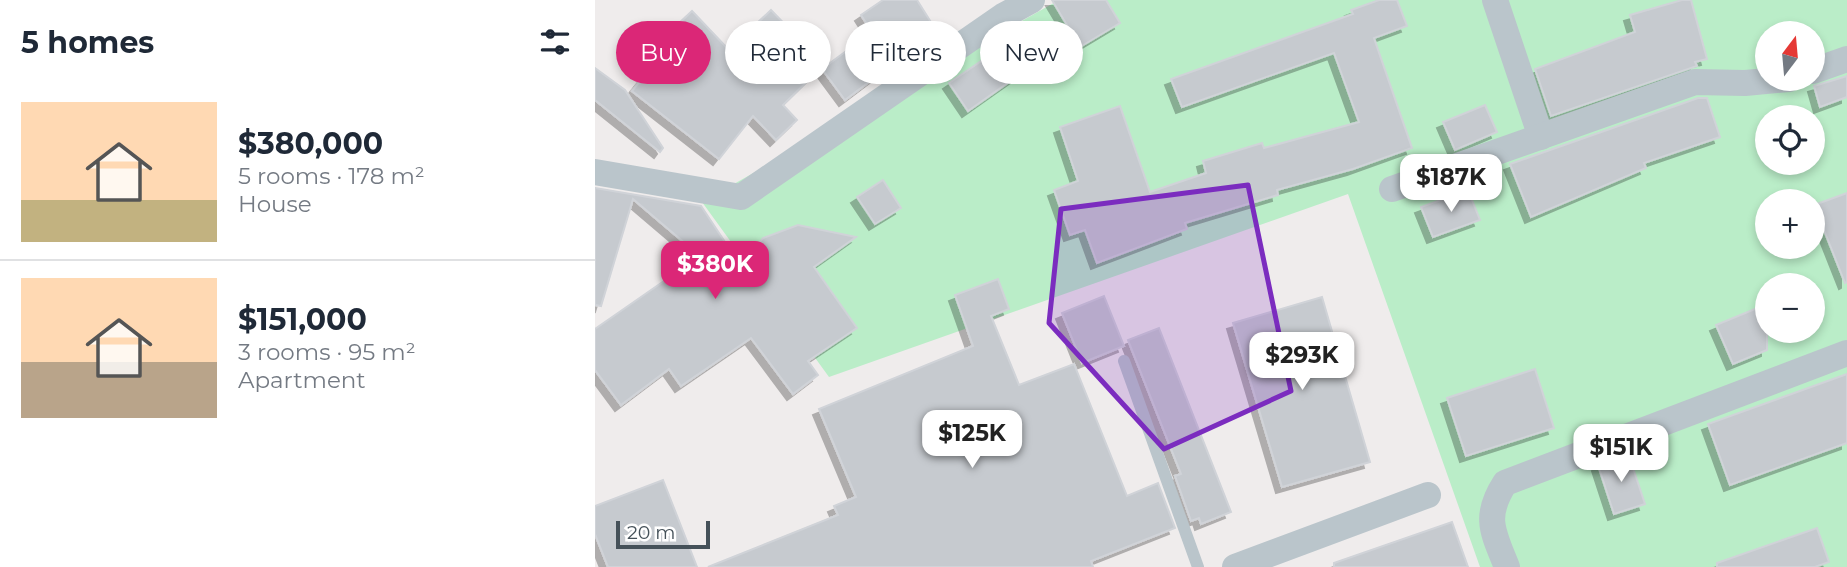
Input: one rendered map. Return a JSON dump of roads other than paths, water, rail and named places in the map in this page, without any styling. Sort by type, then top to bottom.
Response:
[{"type":"street","points":[[595,172],[741,197],[1003,16],[1032,0]]},
{"type":"street","points":[[1495,0],[1541,137]]},
{"type":"street","points":[[1825,67],[1847,59]]},
{"type":"street","points":[[1392,189],[1695,82],[1755,82]]},
{"type":"street","points":[[1507,567],[1492,531],[1491,514],[1505,483],[1847,353]]},
{"type":"street","points":[[1251,564],[1428,495]]},
{"type":"lane","points":[[1124,361],[1198,567]]}]
